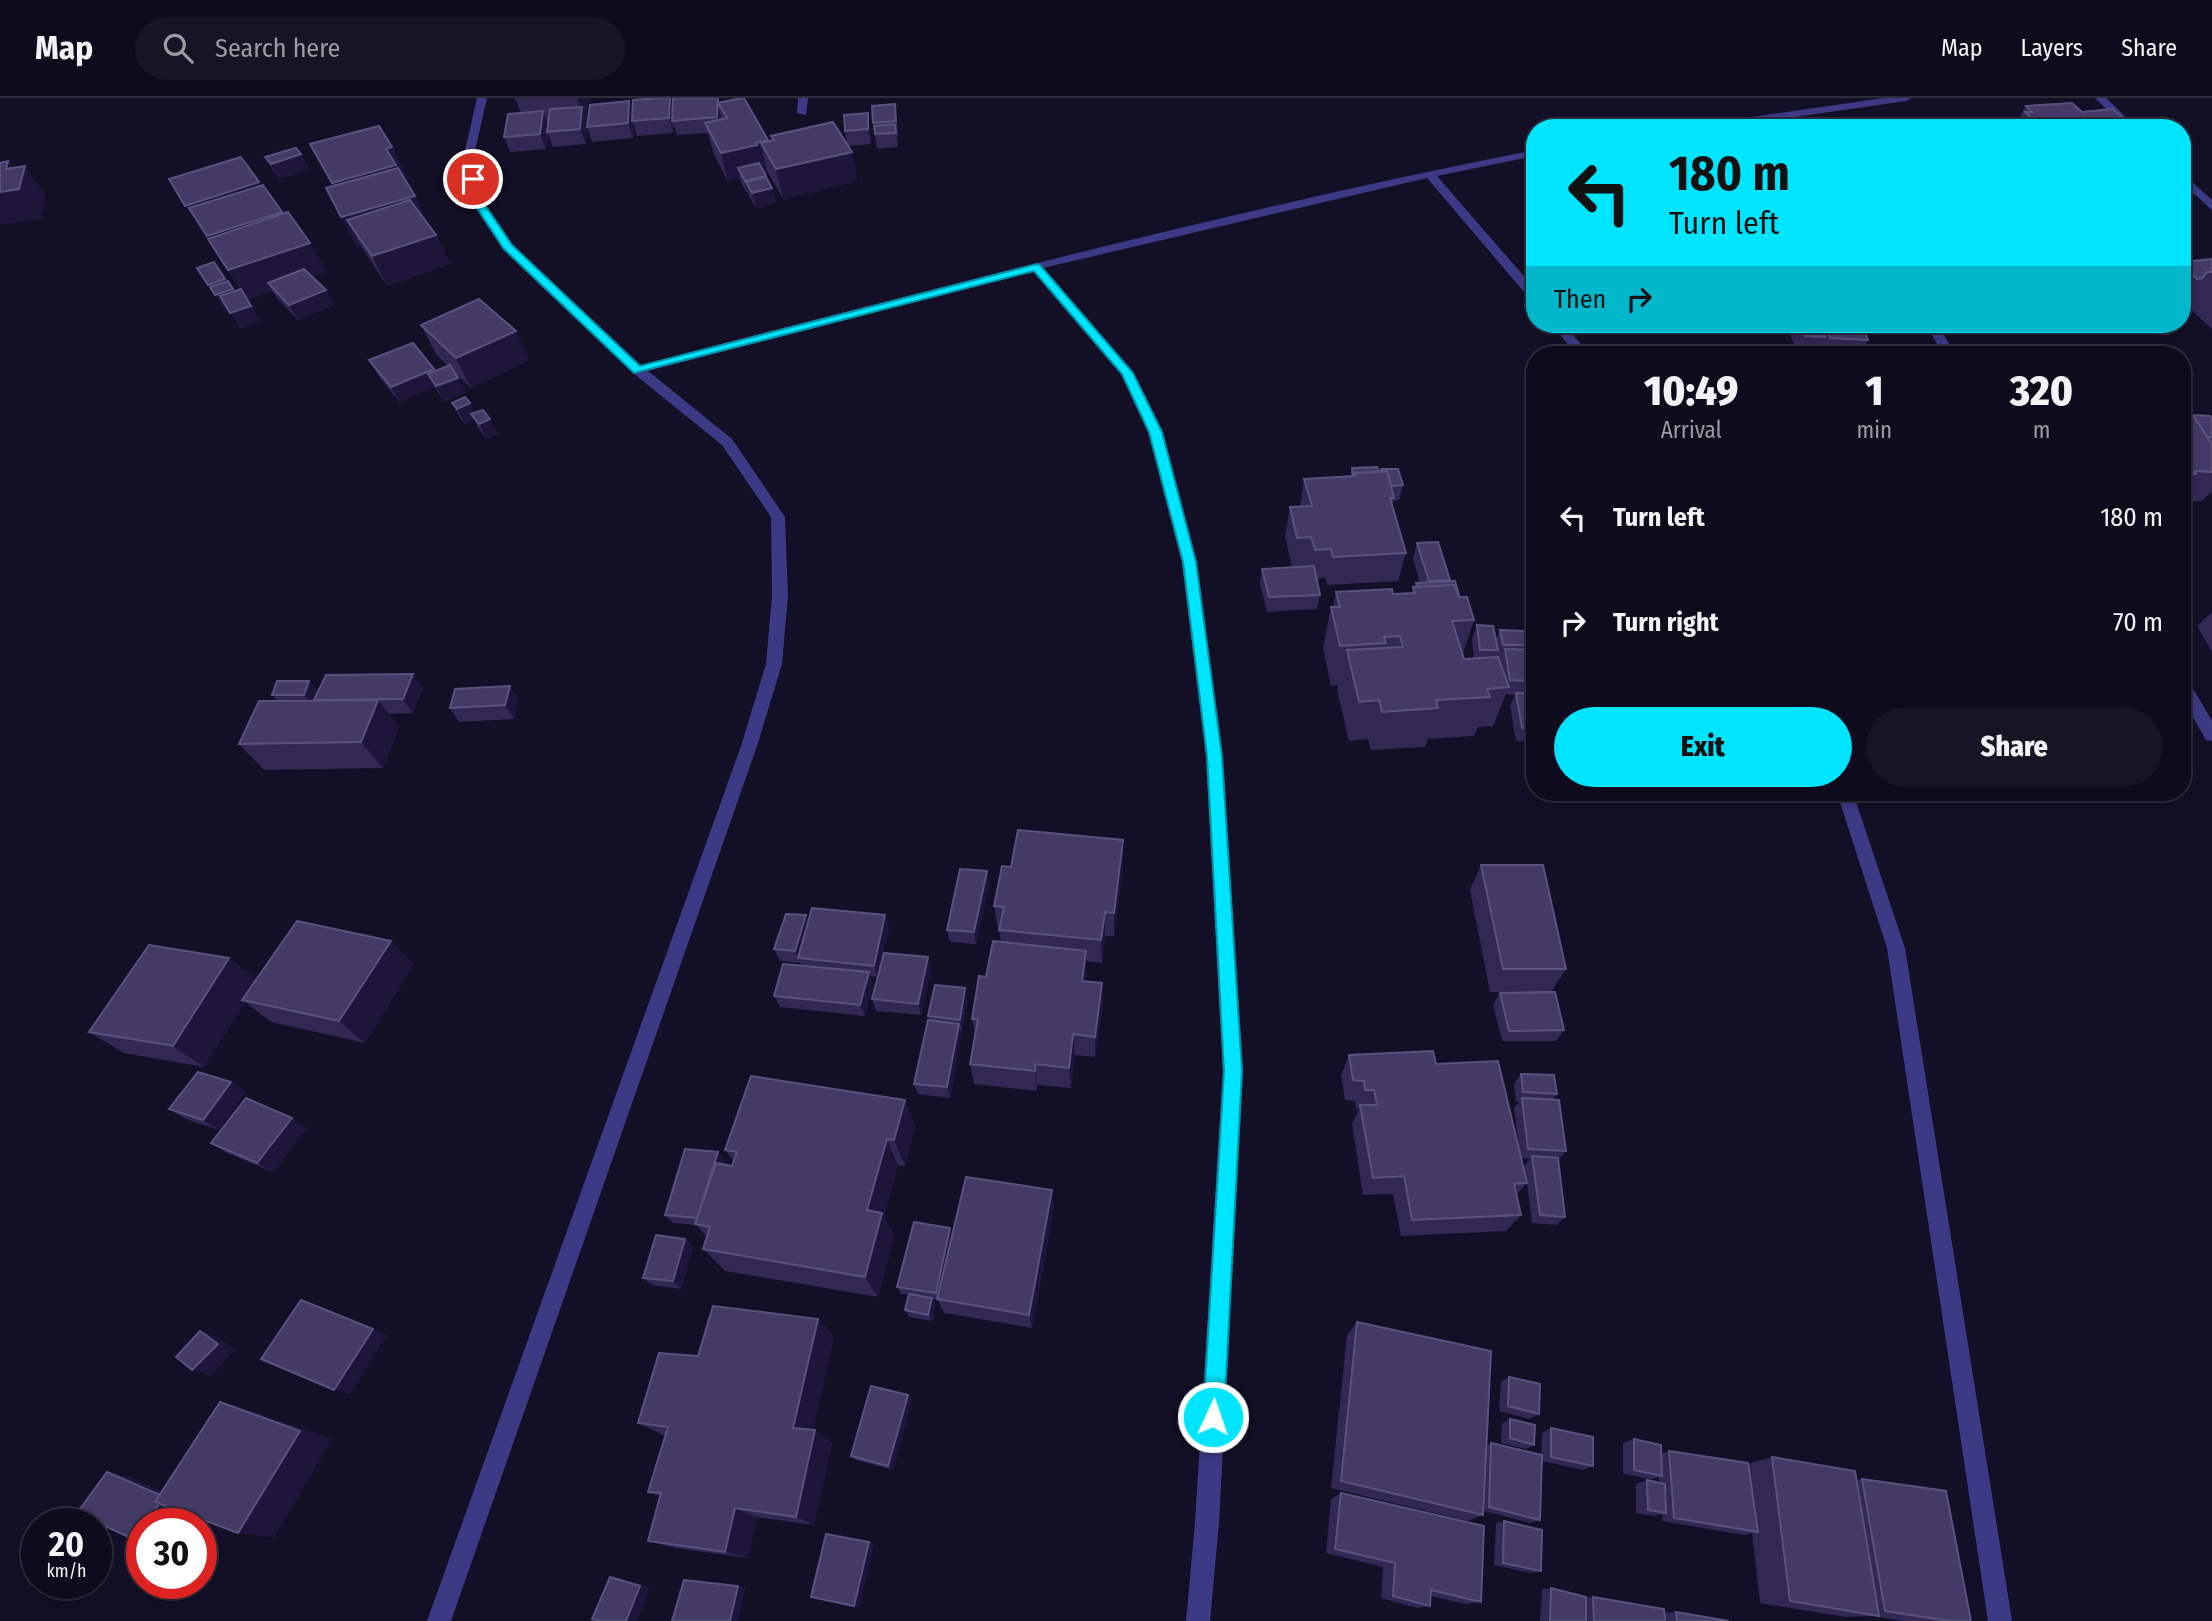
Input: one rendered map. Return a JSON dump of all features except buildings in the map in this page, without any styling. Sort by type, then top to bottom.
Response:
[{"type":"street","points":[[439,1621],[749,746],[774,664],[780,596],[778,517],[727,442],[638,370],[508,247],[478,202],[469,155],[482,98]]},
{"type":"street","points":[[802,113],[803,98]]},
{"type":"street","points":[[1757,119],[1904,98]]},
{"type":"street","points":[[2100,98],[2122,119]]},
{"type":"street","points":[[1791,114],[1794,119]]},
{"type":"street","points":[[638,370],[1037,267],[1429,173],[1526,155]]},
{"type":"street","points":[[1429,173],[1526,286]]},
{"type":"street","points":[[2191,185],[2212,207]]},
{"type":"street","points":[[1037,267],[1127,373],[1156,432],[1189,562],[1214,756],[1233,1071],[1208,1509],[1198,1621]]},
{"type":"street","points":[[2191,699],[2212,735]]},
{"type":"street","points":[[1848,801],[1896,948],[2000,1621]]},
{"type":"route","points":[[473,179],[478,202],[508,247],[638,370],[1037,267],[1127,373],[1156,432],[1189,562],[1214,756],[1233,1071],[1213,1417]]}]
